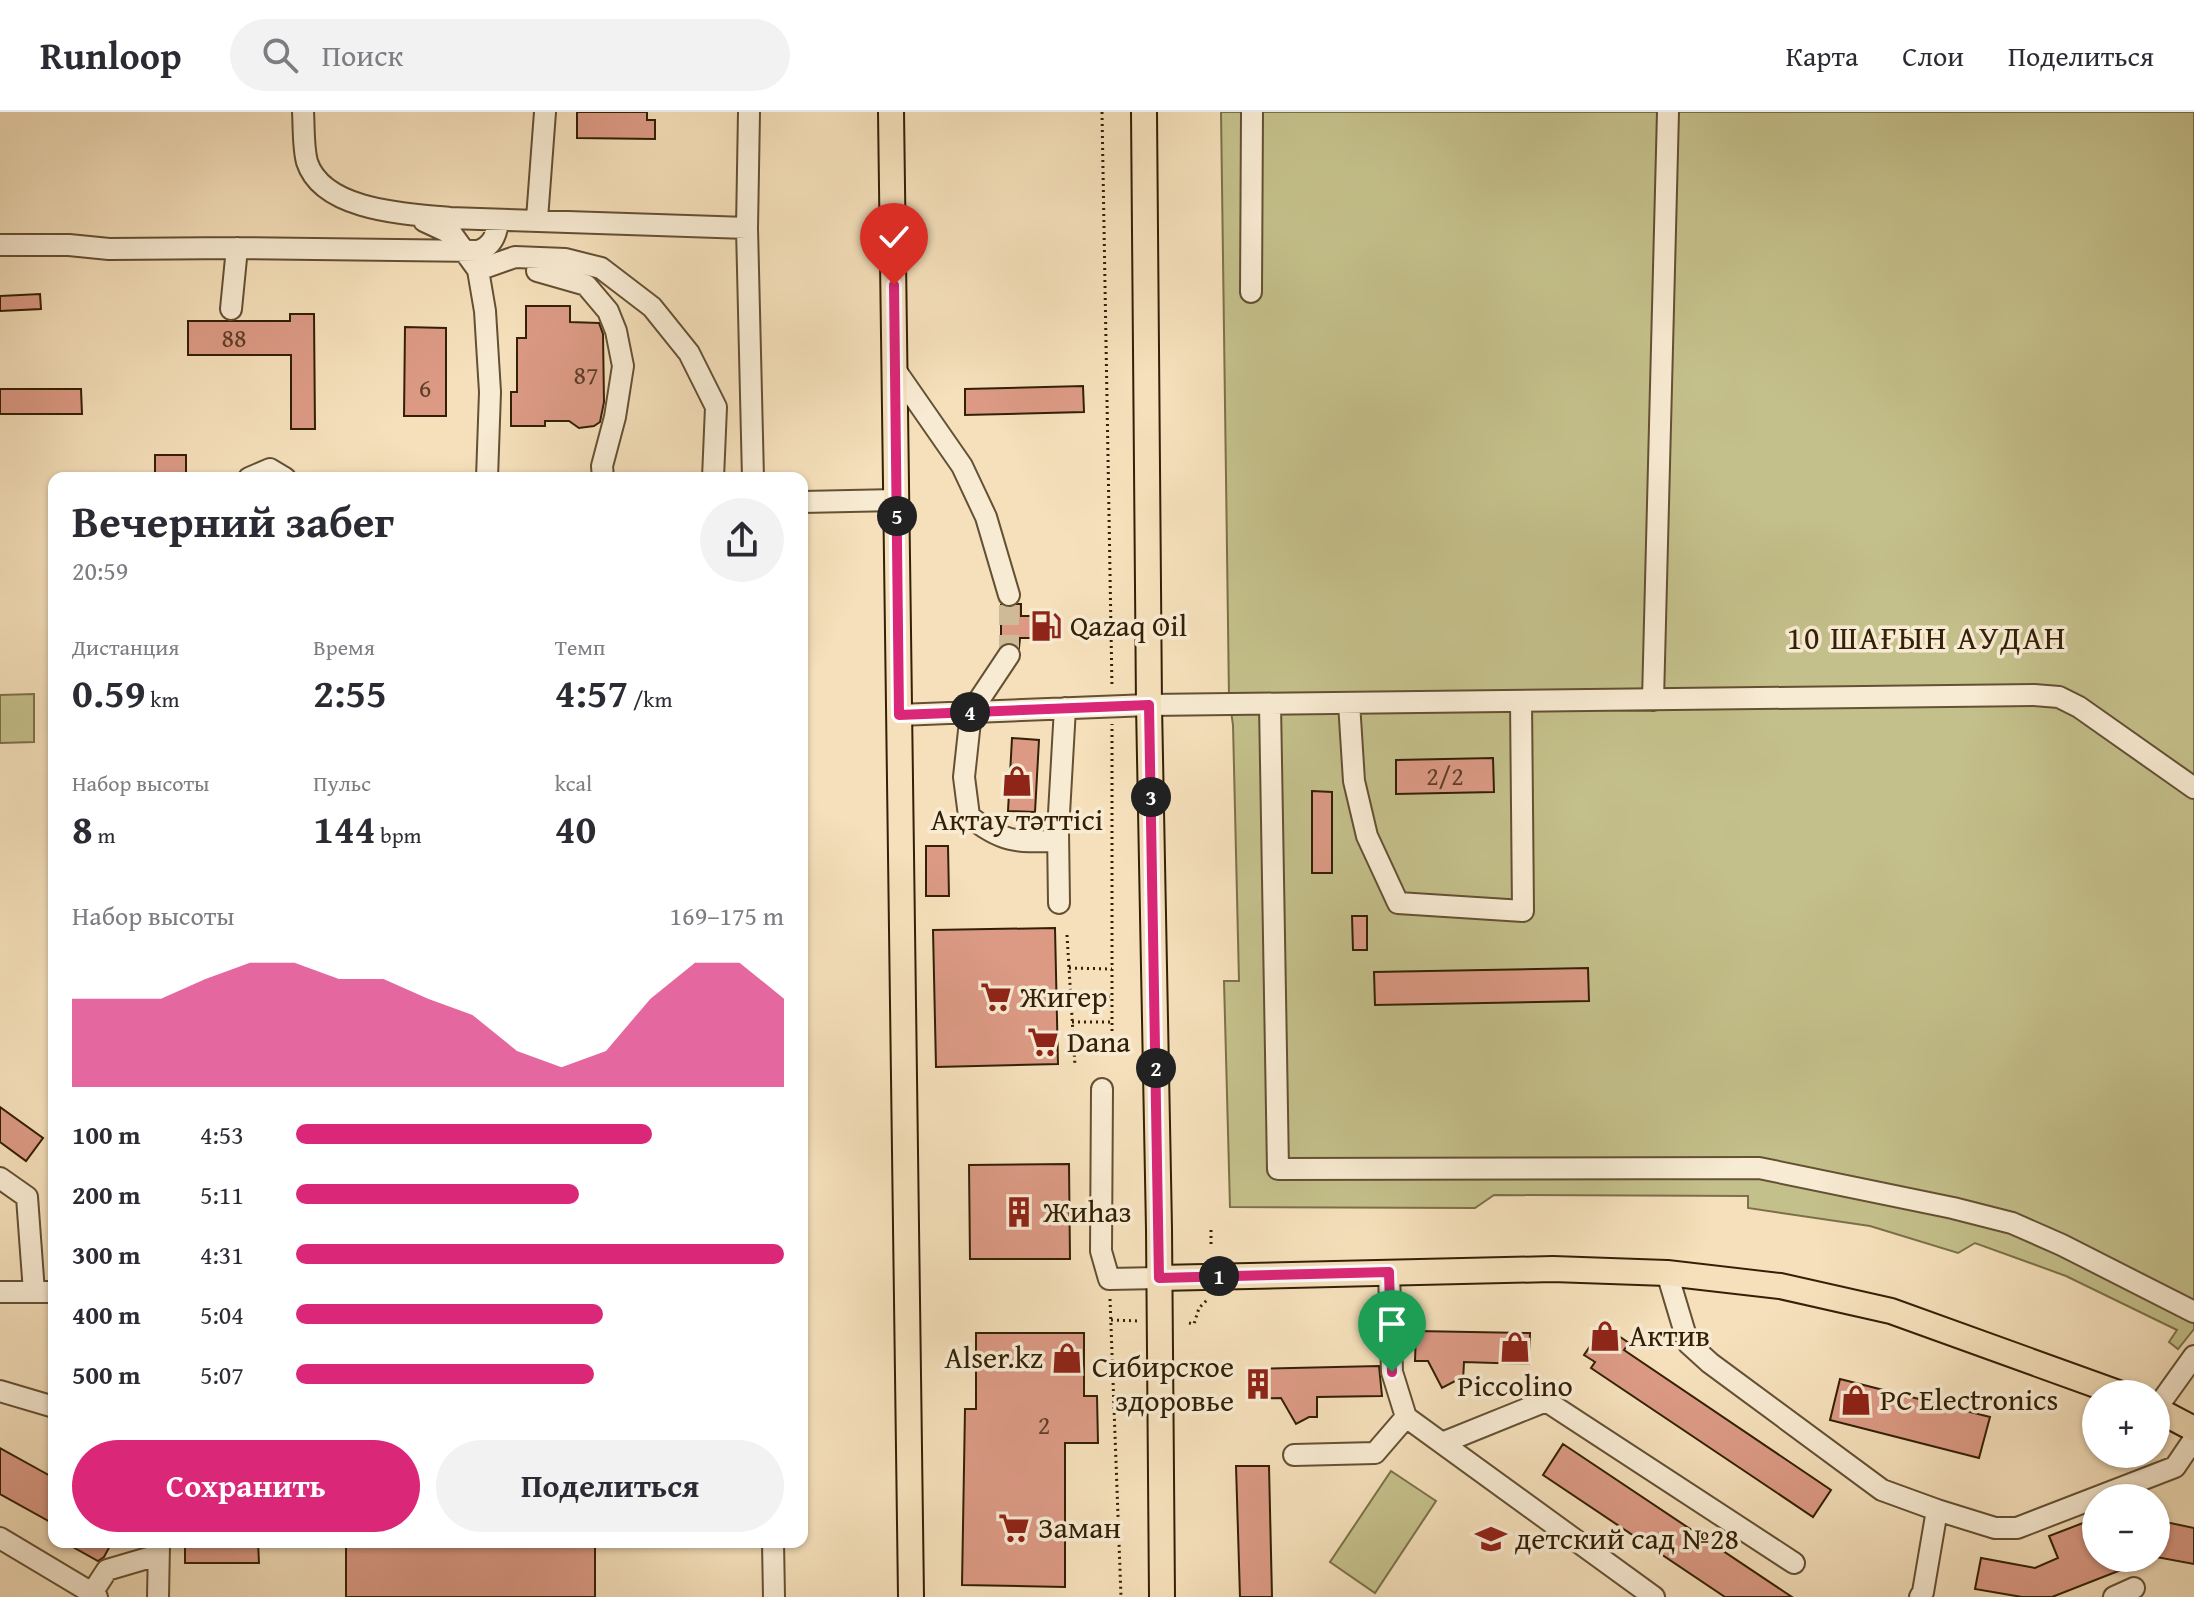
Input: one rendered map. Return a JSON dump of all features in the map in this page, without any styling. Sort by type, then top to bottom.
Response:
[{"type":"main road","points":[[891,112],[911,1597]]},
{"type":"main road","points":[[1144,112],[1162,1597]]},
{"type":"main road","points":[[1159,1278],[1553,1269],[1667,1273],[1780,1286],[1891,1311],[2082,1380]]},
{"type":"main road","points":[[2170,1416],[2194,1429]]},
{"type":"street","points":[[303,112],[307,162],[322,185],[353,203],[407,214],[498,220],[747,228]]},
{"type":"street","points":[[537,219],[545,112]]},
{"type":"street","points":[[749,112],[747,228],[753,472]]},
{"type":"street","points":[[1251,292],[1252,112]]},
{"type":"street","points":[[1653,700],[1668,112]]},
{"type":"street","points":[[407,214],[452,234],[478,270],[485,311],[490,392],[487,472]]},
{"type":"street","points":[[0,245],[465,252],[487,248],[495,236],[498,220]]},
{"type":"street","points":[[231,309],[237,248]]},
{"type":"street","points":[[478,270],[515,257],[565,259],[601,268],[652,307],[689,353],[716,407],[713,472]]},
{"type":"street","points":[[537,271],[586,285],[608,311],[616,331],[623,366],[602,472]]},
{"type":"street","points":[[896,371],[962,466],[986,517],[1009,595]]},
{"type":"street","points":[[808,502],[897,500]]},
{"type":"street","points":[[1009,655],[971,712],[964,777],[969,816],[989,833],[1020,842],[1058,841]]},
{"type":"street","points":[[899,715],[1149,705],[2034,695],[2059,697],[2079,707],[2194,788]]},
{"type":"street","points":[[1349,703],[1354,781],[1367,836],[1398,903],[1523,911],[1521,701]]},
{"type":"street","points":[[1270,704],[1278,1169],[1759,1168],[2012,1223],[2194,1312]]},
{"type":"street","points":[[1059,903],[1058,841],[1065,708]]},
{"type":"street","points":[[1102,1089],[1101,1251],[1109,1279],[1159,1278]]},
{"type":"street","points":[[0,1178],[27,1197],[44,1292],[0,1292]]},
{"type":"street","points":[[1389,1272],[1392,1372],[1406,1417],[1654,1597]]},
{"type":"street","points":[[1667,1273],[1688,1343],[1710,1363],[1882,1490],[1937,1510],[1995,1528],[2017,1528],[2175,1467],[2194,1439]]},
{"type":"street","points":[[2170,1389],[2194,1356]]},
{"type":"street","points":[[0,1391],[48,1405]]},
{"type":"street","points":[[1442,1443],[1546,1401],[1794,1563]]},
{"type":"street","points":[[1294,1455],[1375,1453],[1406,1417]]},
{"type":"street","points":[[1926,1596],[1937,1510]]},
{"type":"street","points":[[0,1538],[94,1595],[107,1570],[158,1548],[158,1597]]},
{"type":"street","points":[[773,1548],[774,1597]]},
{"type":"street","points":[[2114,1597],[2134,1588]]},
{"type":"path","points":[[1102,112],[1112,706],[1112,1049]]},
{"type":"path","points":[[1067,935],[1075,1066]]},
{"type":"path","points":[[1069,968],[1112,969]]},
{"type":"path","points":[[1071,998],[1112,997]]},
{"type":"path","points":[[1072,1022],[1112,1022]]},
{"type":"path","points":[[1211,1230],[1211,1248]]},
{"type":"path","points":[[1109,1279],[1121,1597]]},
{"type":"path","points":[[1189,1323],[1194,1324],[1199,1308],[1206,1300],[1216,1299]]},
{"type":"path","points":[[1111,1320],[1147,1321]]},
{"type":"shaded area","points":[[1221,112],[2194,112],[2194,1329],[2178,1349],[2169,1342],[2177,1330],[2066,1276],[1975,1243],[1958,1253],[1870,1226],[1748,1208],[1748,1196],[1494,1195],[1475,1208],[1230,1207],[1224,981],[1239,981],[1233,725],[1229,697]]},
{"type":"shaded area","points":[[34,694],[34,742],[0,743],[0,695]]},
{"type":"shaded area","points":[[1391,1471],[1436,1501],[1375,1593],[1330,1562]]},
{"type":"building","points":[[577,112],[647,112],[647,120],[655,120],[655,139],[577,138]]},
{"type":"building","points":[[40,294],[41,309],[0,311],[0,296]]},
{"type":"building","points":[[526,306],[570,306],[570,322],[599,323],[603,334],[604,402],[600,422],[594,426],[579,428],[569,421],[545,421],[545,426],[511,426],[511,392],[517,392],[517,338],[526,338]]},
{"type":"building","points":[[290,314],[314,314],[315,429],[291,429],[291,355],[188,355],[188,321],[290,321]]},
{"type":"building","points":[[405,327],[446,328],[446,416],[404,416]]},
{"type":"building","points":[[1083,386],[1084,412],[965,415],[965,389]]},
{"type":"building","points":[[0,389],[81,389],[82,414],[0,414]]},
{"type":"building","points":[[155,455],[186,455],[186,472],[155,472]]},
{"type":"building","points":[[1021,604],[1021,616],[1037,616],[1037,638],[1020,638],[1019,648],[1011,642],[1001,646],[1001,605],[1012,608]]},
{"type":"building","points":[[1012,738],[1039,740],[1035,812],[1008,811]]},
{"type":"building","points":[[1493,758],[1494,792],[1396,794],[1396,760]]},
{"type":"building","points":[[1312,791],[1332,792],[1332,873],[1312,873]]},
{"type":"building","points":[[926,846],[948,846],[949,896],[926,896]]},
{"type":"building","points":[[1352,916],[1367,916],[1367,950],[1353,950]]},
{"type":"building","name":"Жигер","points":[[1055,928],[1058,1064],[936,1067],[933,930]]},
{"type":"building","points":[[1588,968],[1589,1001],[1375,1005],[1374,972]]},
{"type":"building","points":[[0,1107],[43,1138],[26,1161],[0,1142]]},
{"type":"building","name":"Жиhаз","points":[[1069,1164],[1070,1259],[970,1259],[969,1165]]},
{"type":"building","points":[[1604,1326],[1629,1343],[1624,1350],[1831,1490],[1813,1517],[1591,1368],[1595,1362],[1584,1355]]},
{"type":"building","points":[[1416,1331],[1530,1333],[1529,1364],[1464,1362],[1463,1381],[1455,1381],[1442,1388],[1428,1361],[1415,1361]]},
{"type":"building","points":[[976,1333],[1084,1333],[1084,1396],[1097,1396],[1098,1443],[1065,1443],[1065,1587],[962,1585],[965,1409],[976,1409]]},
{"type":"building","points":[[1379,1366],[1382,1396],[1317,1397],[1317,1417],[1309,1417],[1296,1424],[1281,1398],[1248,1399],[1247,1369]]},
{"type":"building","points":[[1840,1379],[1990,1417],[1979,1458],[1830,1420]]},
{"type":"building","points":[[1563,1444],[1792,1597],[1725,1597],[1543,1475]]},
{"type":"building","points":[[0,1448],[48,1475],[48,1521],[0,1494]]},
{"type":"building","points":[[1236,1466],[1269,1466],[1272,1597],[1240,1597]]},
{"type":"building","points":[[2082,1523],[2082,1572],[2116,1572],[2052,1597],[2022,1597],[1975,1589],[1981,1558],[2035,1568],[2058,1558],[2049,1536]]},
{"type":"building","points":[[2170,1523],[2194,1528],[2194,1564],[2170,1560]]},
{"type":"building","points":[[75,1548],[109,1548],[98,1561]]},
{"type":"building","points":[[185,1548],[258,1548],[259,1563],[185,1563]]},
{"type":"building","points":[[346,1548],[595,1548],[595,1597],[346,1597]]},
{"type":"tunnel","points":[[1009,595],[1009,655]]},
{"type":"place","name":"Qazaq Oil","points":[[1046,626]]},
{"type":"place","name":"Ақтау тәттісі","points":[[1017,781]]},
{"type":"place","name":"Жигер","points":[[996,997]]},
{"type":"place","name":"Dana","points":[[1043,1042]]},
{"type":"place","name":"Жиhаз","points":[[1019,1212]]},
{"type":"place","name":"Актив","points":[[1605,1336]]},
{"type":"place","name":"Piccolino","points":[[1515,1347]]},
{"type":"place","name":"Alser.kz","points":[[1067,1358]]},
{"type":"place","name":"Сибирское здоровье","points":[[1258,1384]]},
{"type":"place","name":"PC Electronics","points":[[1856,1400]]},
{"type":"place","name":"Заман","points":[[1014,1528]]},
{"type":"place","name":"детский сад №28","points":[[1491,1539]]},
{"type":"district","name":"10 ШАҒЫН АУДАН","points":[[1927,638]]},
{"type":"route","points":[[894,285],[899,715],[1149,705],[1159,1278],[1389,1272],[1392,1372]]}]
